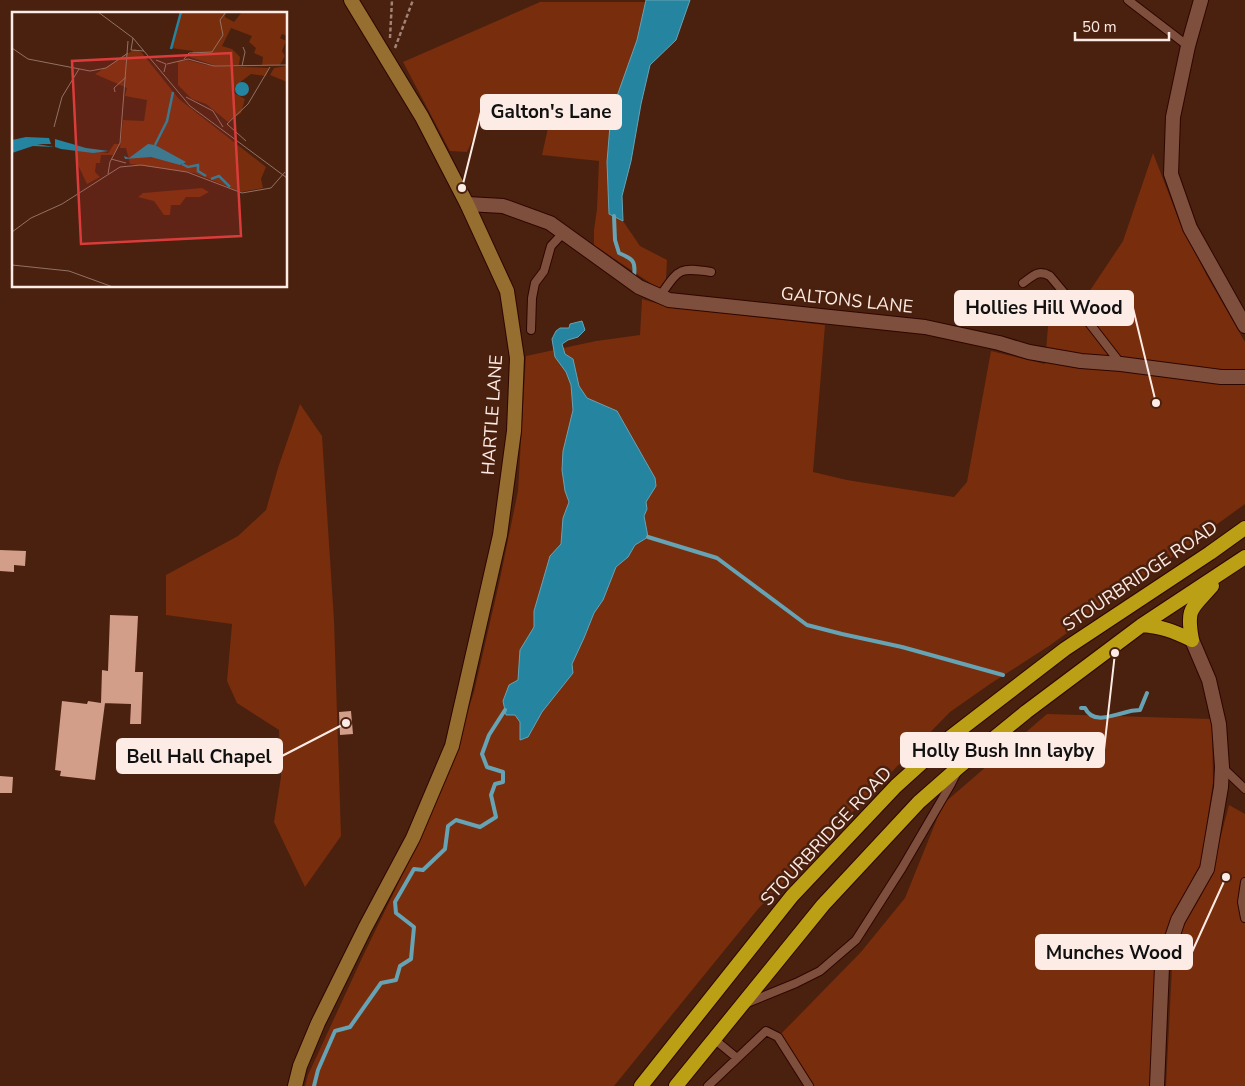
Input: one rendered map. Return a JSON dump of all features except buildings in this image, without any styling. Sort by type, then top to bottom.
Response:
[{"type":"highway","name":"STOURBRIDGE ROAD","points":[[640,1086],[792,896],[896,786],[948,739],[1065,649],[1245,528]]},
{"type":"highway","points":[[676,1086],[823,905],[919,802],[1026,712],[1142,625],[1245,557]]},
{"type":"highway","points":[[1192,640],[1190,617],[1193,606],[1221,574]]},
{"type":"highway","points":[[1142,625],[1174,631],[1192,640]]},
{"type":"main road","name":"HARTLE LANE","points":[[295,1086],[300,1066],[318,1023],[365,928],[413,838],[452,746],[500,535],[514,431],[517,358],[507,291],[467,204],[422,117],[351,0]]},
{"type":"street","points":[[1201,0],[1188,46],[1173,117],[1171,174],[1190,228],[1245,326]]},
{"type":"street","name":"GALTONS LANE","points":[[467,204],[503,206],[550,223],[639,288],[669,300],[925,327],[999,343],[1029,352],[1081,361],[1121,364],[1221,377],[1245,377]]},
{"type":"street","points":[[1157,1086],[1162,966],[1178,920],[1207,869],[1221,787],[1222,766],[1219,724],[1209,680],[1192,640]]},
{"type":"lane","points":[[1128,0],[1188,46]]},
{"type":"lane","points":[[531,330],[532,298],[535,283],[544,270],[551,246],[564,232]]},
{"type":"lane","points":[[660,296],[672,278],[682,270],[691,269],[711,272]]},
{"type":"lane","points":[[1023,283],[1038,273],[1044,272],[1050,276],[1121,364]]},
{"type":"lane","points":[[742,1004],[796,983],[820,971],[856,940],[907,860],[952,784],[960,766]]},
{"type":"lane","points":[[1222,766],[1245,789]]},
{"type":"lane","points":[[1245,882],[1242,902],[1245,918]]},
{"type":"lane","points":[[708,1086],[766,1032],[778,1037],[809,1086]]},
{"type":"lane","points":[[714,1039],[738,1058]]},
{"type":"path","points":[[389,63],[392,0]]},
{"type":"path","points":[[389,63],[413,0]]},
{"type":"shaded area","points":[[540,2],[646,2],[607,162],[609,214],[623,221],[640,246],[667,260],[666,279],[668,295],[594,245],[599,161],[542,155],[548,128],[483,117],[467,152],[450,151],[403,62]]},
{"type":"shaded area","points":[[1153,153],[1180,223],[1207,276],[1245,342],[1245,504],[1049,646],[950,712],[758,909],[614,1086],[305,1086],[308,1075],[442,789],[474,692],[518,491],[526,356],[596,341],[640,335],[642,299],[669,307],[825,325],[813,472],[847,480],[954,497],[967,482],[991,351],[1045,364],[1048,326],[1083,301],[1123,241]]},
{"type":"shaded area","points":[[300,404],[322,436],[334,620],[341,836],[305,887],[274,822],[281,777],[279,730],[237,703],[227,681],[232,624],[166,615],[166,575],[238,536],[266,510]]},
{"type":"shaded area","points":[[1047,714],[1212,719],[1213,782],[1201,863],[1174,914],[1151,1086],[809,1086],[778,1037],[861,952],[905,898],[943,804]]},
{"type":"shaded area","points":[[1229,805],[1245,814],[1245,1086],[1166,1086],[1172,967],[1182,928],[1201,896],[1215,858]]},
{"type":"water","points":[[646,0],[690,0],[676,40],[650,65],[622,196],[623,221],[609,214],[607,162],[611,113],[637,40]]},
{"type":"water","points":[[582,321],[585,330],[578,337],[562,344],[565,354],[573,359],[579,386],[587,398],[617,411],[655,478],[656,486],[646,502],[647,509],[644,516],[648,537],[635,545],[628,557],[616,567],[603,600],[594,613],[572,664],[573,673],[542,712],[528,737],[520,740],[520,722],[515,715],[506,715],[503,701],[509,685],[518,680],[520,650],[534,627],[534,611],[550,556],[561,544],[563,518],[569,502],[565,491],[562,470],[563,451],[573,410],[571,385],[566,372],[555,357],[552,339],[560,328],[569,328],[570,324]]},
{"type":"waterway","points":[[614,216],[615,240],[619,253],[628,257],[634,264],[634,276]]},
{"type":"waterway","points":[[648,537],[717,558],[807,625],[902,647],[1003,675]]},
{"type":"waterway","points":[[1081,708],[1085,708],[1092,716],[1102,718],[1140,710],[1147,693]]},
{"type":"waterway","points":[[314,1086],[318,1070],[335,1031],[350,1027],[381,983],[396,980],[400,966],[411,959],[414,927],[396,913],[395,902],[414,869],[423,870],[445,849],[448,826],[456,820],[480,827],[496,817],[491,795],[495,784],[503,782],[503,772],[487,767],[482,754],[489,735],[505,710]]},
{"type":"place","name":"Galton's Lane","points":[[462,188]]},
{"type":"place","name":"Hollies Hill Wood","points":[[1156,403]]},
{"type":"place","name":"Holly Bush Inn layby","points":[[1115,653]]},
{"type":"place","name":"Bell Hall Chapel","points":[[346,723]]},
{"type":"place","name":"Munches Wood","points":[[1226,877]]}]
